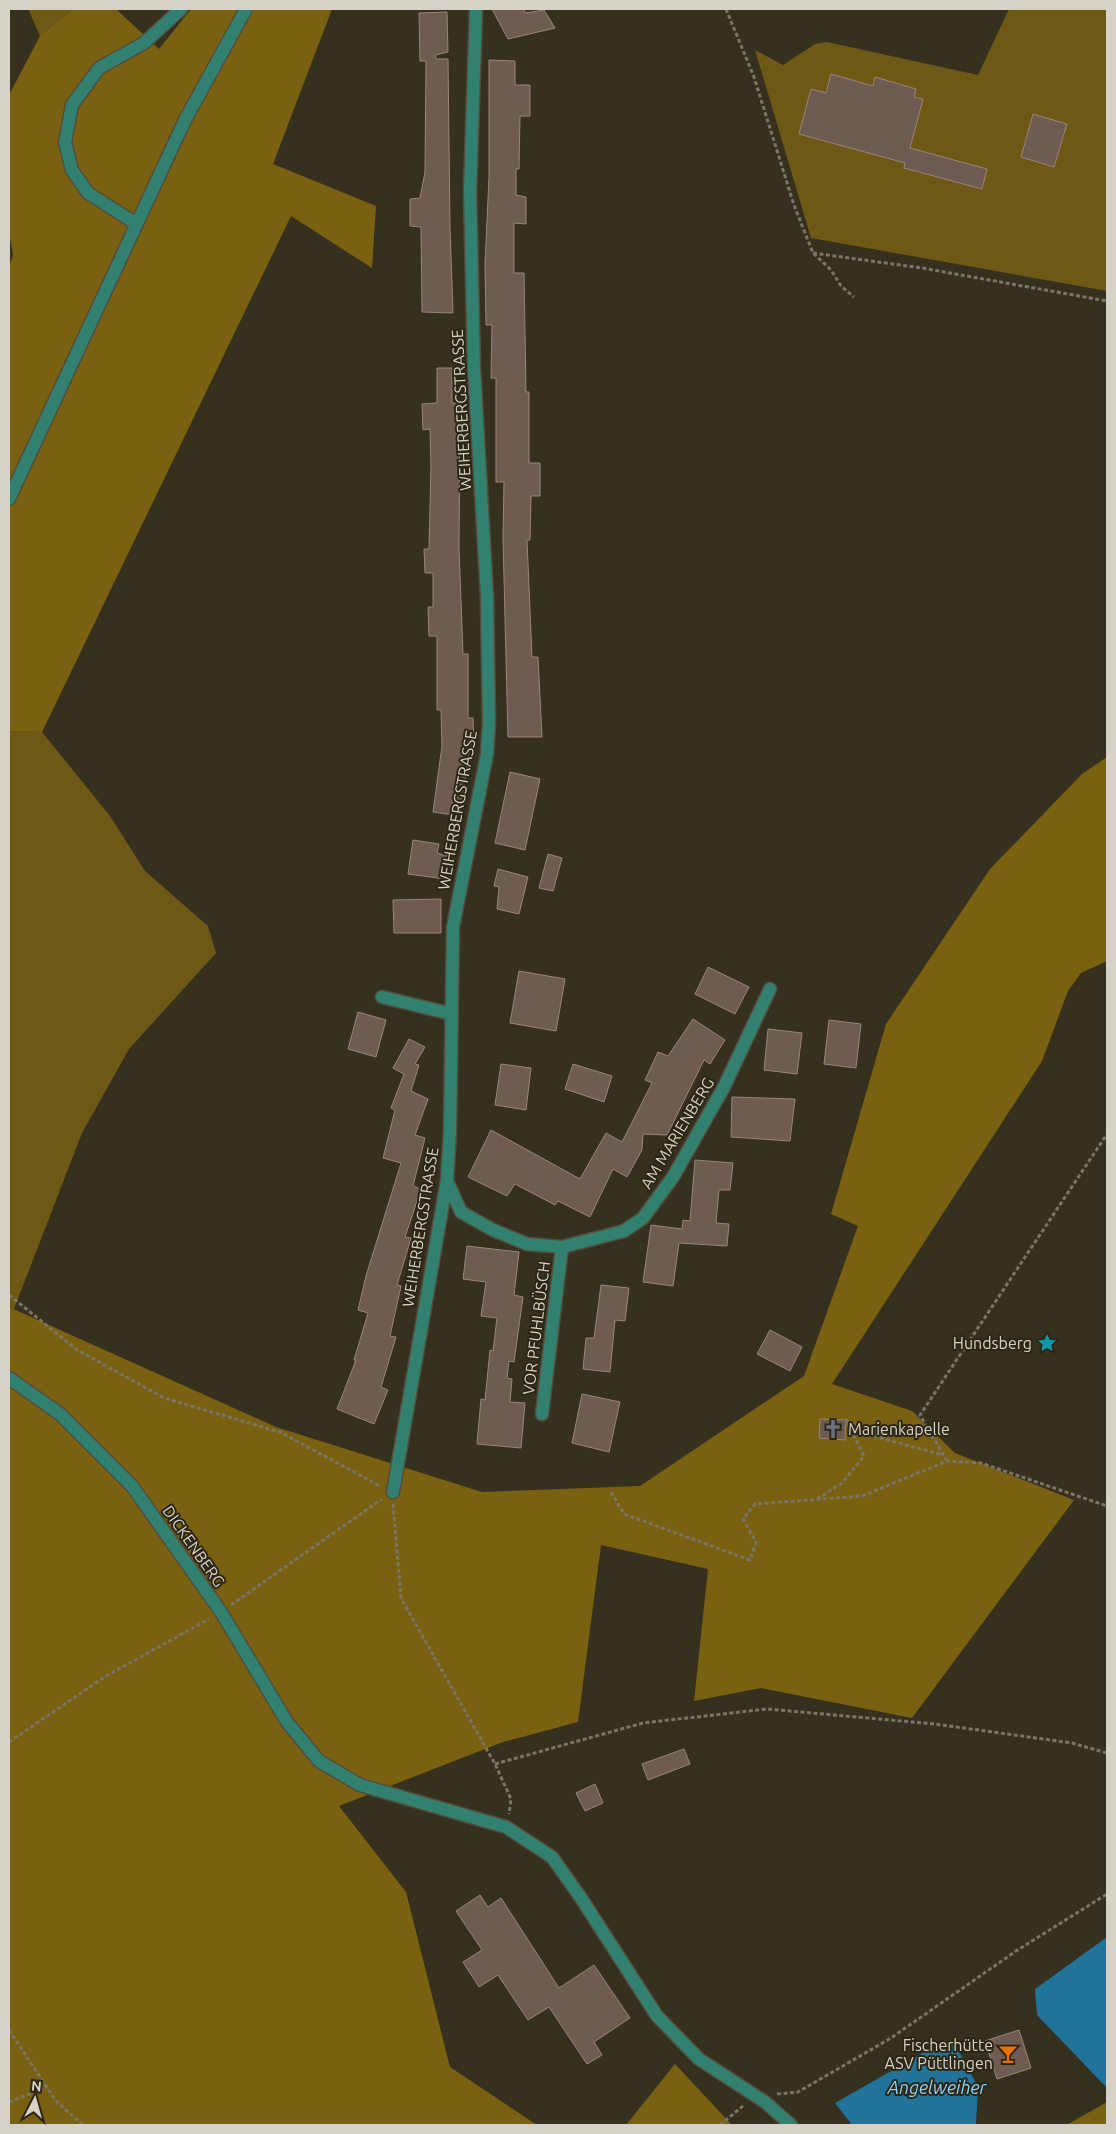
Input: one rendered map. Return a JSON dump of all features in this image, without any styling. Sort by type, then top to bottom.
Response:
[{"type":"street","points":[[136,223],[88,193],[72,170],[65,142],[72,105],[98,68],[144,43],[181,9]]},
{"type":"street","points":[[9,499],[185,120],[246,9]]},
{"type":"street","name":"WEIHERBERGSTRASSE","points":[[393,1492],[447,1180],[450,1130],[453,927],[487,754],[489,723],[487,597],[474,368],[470,191],[476,9]]},
{"type":"street","name":"AM MARIENBERG","points":[[447,1180],[461,1212],[493,1230],[527,1244],[562,1247],[624,1232],[643,1218],[673,1177],[724,1087],[770,989]]},
{"type":"street","points":[[382,997],[452,1014]]},
{"type":"street","name":"VOR PFUHLBÜSCH","points":[[542,1414],[562,1247]]},
{"type":"street","name":"DICKENBERG","points":[[9,1378],[60,1414],[132,1486],[221,1612],[287,1722],[319,1762],[360,1785],[506,1827]]},
{"type":"street","points":[[506,1827],[552,1857],[581,1898],[657,2016],[699,2059],[765,2102],[791,2125]]},
{"type":"path","points":[[726,9],[754,77],[791,196],[812,252],[831,270],[841,286],[854,297]]},
{"type":"path","points":[[812,252],[922,268],[1107,301]]},
{"type":"path","points":[[947,1461],[920,1415],[1107,1134]]},
{"type":"path","points":[[9,1295],[76,1349],[164,1398],[280,1432],[393,1492]]},
{"type":"path","points":[[817,1500],[842,1482],[864,1456],[846,1420],[877,1437],[943,1455]]},
{"type":"path","points":[[611,1492],[624,1514],[750,1560],[756,1542],[743,1518],[755,1504],[862,1496],[947,1461],[981,1464],[1107,1506]]},
{"type":"path","points":[[9,1742],[106,1676],[221,1612],[361,1512],[393,1492]]},
{"type":"path","points":[[393,1492],[401,1598],[495,1764],[511,1799],[506,1827]]},
{"type":"path","points":[[495,1764],[643,1723],[767,1709],[935,1724],[1072,1744],[1107,1753]]},
{"type":"path","points":[[720,2125],[755,2096],[798,2092],[891,2038],[1016,1951],[1107,1894]]},
{"type":"path","points":[[9,2030],[56,2101],[83,2125]]},
{"type":"path","points":[[9,2102],[47,2087]]},
{"type":"shaded area","points":[[28,9],[72,9],[40,36]]},
{"type":"shaded area","points":[[72,9],[116,9],[159,49],[191,9],[332,9],[273,164],[376,206],[372,268],[291,216],[42,732],[9,731],[9,267],[13,255],[9,232],[9,95],[40,36]]},
{"type":"shaded area","points":[[1009,9],[1107,9],[1107,291],[811,238],[755,50],[783,65],[815,44],[827,42],[978,75]]},
{"type":"shaded area","points":[[9,731],[42,732],[110,816],[145,871],[208,926],[216,953],[129,1049],[82,1133],[14,1309],[9,1307]]},
{"type":"shaded area","points":[[1107,757],[1107,961],[1081,973],[1068,991],[1042,1061],[832,1384],[912,1411],[955,1453],[1074,1500],[912,1718],[761,1688],[694,1701],[708,1569],[601,1545],[578,1722],[503,1742],[339,1806],[406,1892],[450,2067],[537,2125],[9,2125],[9,1307],[276,1427],[482,1492],[640,1486],[804,1376],[858,1226],[831,1214],[886,1024],[990,869],[1082,774]]},
{"type":"shaded area","points":[[675,2064],[732,2125],[626,2125]]},
{"type":"shaded area","points":[[1107,2102],[1107,2125],[1066,2125],[1070,2123]]},
{"type":"water","points":[[1107,1937],[1107,2088],[1037,2015],[1035,1989]]},
{"type":"water","name":"Angelweiher","points":[[955,2044],[978,2087],[976,2125],[852,2125],[835,2103],[935,2046]]},
{"type":"building","points":[[492,9],[524,9],[525,13],[544,10],[555,28],[508,39]]},
{"type":"building","points":[[447,12],[448,52],[435,55],[436,59],[448,59],[453,313],[422,312],[421,227],[410,226],[410,199],[420,198],[425,172],[426,61],[420,61],[419,13]]},
{"type":"building","points":[[489,60],[515,61],[515,85],[530,85],[530,116],[520,116],[519,169],[516,169],[516,195],[526,197],[526,224],[514,223],[514,273],[524,273],[526,392],[529,392],[529,463],[540,463],[540,496],[531,496],[530,540],[527,540],[532,657],[538,657],[542,737],[508,737],[503,538],[504,482],[496,482],[496,378],[491,378],[492,325],[486,325],[485,264],[489,177]]},
{"type":"building","points":[[831,74],[873,86],[875,77],[916,89],[914,97],[923,99],[910,148],[987,169],[982,189],[904,168],[905,163],[799,134],[811,89],[826,93]]},
{"type":"building","points":[[1033,114],[1067,124],[1054,167],[1021,157]]},
{"type":"building","points":[[437,368],[452,368],[452,403],[460,403],[459,549],[463,654],[468,654],[468,718],[473,718],[474,747],[470,747],[460,816],[433,812],[442,746],[441,710],[437,710],[437,636],[429,636],[428,607],[433,607],[433,573],[425,573],[424,549],[429,549],[431,465],[430,429],[423,430],[422,404],[437,403]]},
{"type":"building","points":[[510,772],[540,779],[525,850],[495,843]]},
{"type":"building","points":[[413,840],[439,844],[437,853],[448,856],[445,879],[408,874]]},
{"type":"building","points":[[548,854],[562,858],[553,891],[539,888]]},
{"type":"building","points":[[498,869],[528,877],[519,914],[497,909],[499,887],[494,886]]},
{"type":"building","points":[[441,899],[441,933],[394,933],[393,900]]},
{"type":"building","points":[[708,967],[749,987],[735,1014],[695,994]]},
{"type":"building","points":[[519,971],[565,979],[556,1031],[510,1023]]},
{"type":"building","points":[[358,1012],[386,1020],[376,1057],[348,1049]]},
{"type":"building","points":[[693,1019],[725,1040],[710,1064],[704,1060],[667,1135],[643,1134],[642,1150],[627,1177],[613,1169],[590,1217],[558,1201],[555,1205],[515,1184],[507,1196],[468,1177],[491,1130],[580,1179],[606,1133],[622,1142],[652,1083],[645,1080],[658,1052],[668,1056]]},
{"type":"building","points":[[829,1020],[861,1024],[856,1068],[824,1064]]},
{"type":"building","points":[[768,1029],[802,1033],[797,1074],[764,1070]]},
{"type":"building","points":[[409,1039],[425,1047],[415,1064],[419,1065],[411,1091],[428,1099],[415,1135],[425,1138],[413,1186],[421,1189],[405,1237],[411,1238],[397,1285],[401,1286],[390,1336],[396,1337],[381,1387],[388,1390],[374,1424],[337,1409],[356,1360],[354,1360],[368,1313],[358,1310],[366,1276],[401,1163],[383,1158],[395,1110],[391,1108],[404,1074],[393,1068]]},
{"type":"building","points":[[501,1064],[531,1068],[526,1110],[495,1105]]},
{"type":"building","points":[[573,1064],[612,1076],[604,1102],[565,1089]]},
{"type":"building","points":[[732,1097],[795,1099],[790,1141],[731,1137]]},
{"type":"building","points":[[695,1160],[733,1163],[730,1190],[719,1190],[716,1223],[729,1224],[727,1246],[679,1243],[673,1286],[643,1282],[651,1225],[682,1229],[683,1220],[690,1221]]},
{"type":"building","points":[[467,1246],[519,1252],[514,1295],[523,1297],[514,1362],[509,1361],[507,1378],[512,1379],[510,1402],[525,1403],[521,1448],[477,1444],[481,1399],[485,1400],[490,1350],[493,1351],[497,1318],[481,1316],[486,1282],[463,1279]]},
{"type":"building","points":[[601,1285],[629,1288],[625,1321],[615,1320],[610,1372],[583,1369],[586,1338],[594,1338]]},
{"type":"building","points":[[770,1330],[802,1347],[790,1371],[757,1354]]},
{"type":"building","points":[[582,1394],[620,1402],[609,1452],[572,1443]]},
{"type":"building","name":"Marienkapelle","points":[[820,1419],[846,1420],[845,1440],[819,1438]]},
{"type":"building","points":[[684,1749],[690,1764],[648,1780],[642,1764]]},
{"type":"building","points":[[595,1784],[603,1803],[585,1811],[576,1793]]},
{"type":"building","points":[[480,1895],[488,1907],[501,1898],[559,1988],[594,1965],[630,2018],[594,2042],[602,2055],[587,2064],[549,2007],[528,2020],[498,1975],[479,1987],[463,1962],[482,1950],[456,1911]]},
{"type":"building","name":"Fischerhütte ASV Püttlingen","points":[[1019,2030],[1031,2068],[997,2079],[985,2041]]},
{"type":"place","name":"Hundsberg","points":[[1047,1343]]},
{"type":"place","name":"Marienkapelle","points":[[833,1429]]},
{"type":"place","name":"Fischerhütte ASV Püttlingen","points":[[1008,2054]]}]
